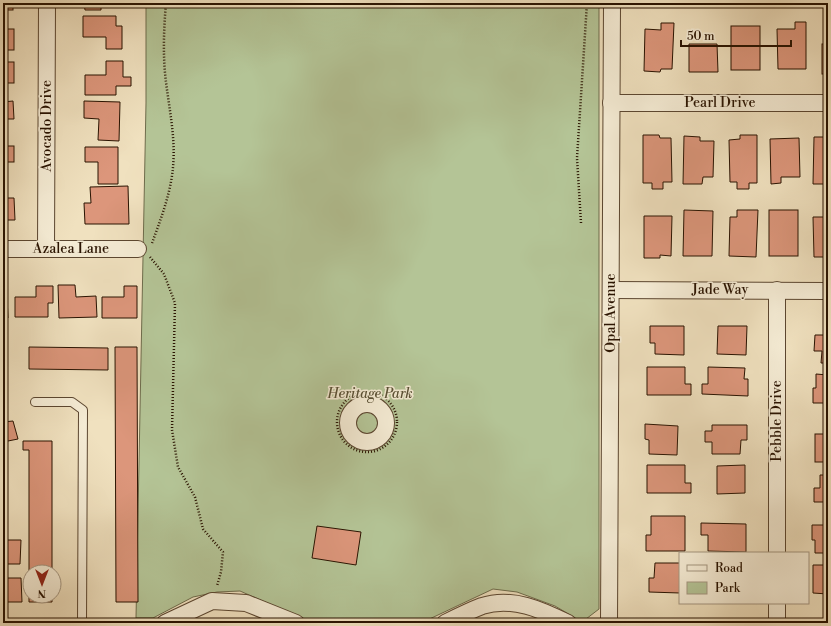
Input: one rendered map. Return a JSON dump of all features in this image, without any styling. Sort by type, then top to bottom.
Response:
[{"type":"street","name":"Avocado Drive","points":[[46,249],[47,3]]},
{"type":"street","name":"Opal Avenue","points":[[609,623],[612,3]]},
{"type":"street","name":"Pearl Drive","points":[[611,103],[828,103]]},
{"type":"street","name":"Azalea Lane","points":[[3,250],[146,250]]},
{"type":"street","name":"Jade Way","points":[[611,290],[828,291]]},
{"type":"street","name":"Pebble Drive","points":[[777,290],[777,552]]},
{"type":"street","points":[[165,623],[212,601],[246,603],[296,623]]},
{"type":"street","points":[[444,623],[483,606],[507,603],[536,607],[568,623]]},
{"type":"street","points":[[778,604],[778,623]]},
{"type":"lane","points":[[35,402],[72,402],[83,410],[82,623]]},
{"type":"path","points":[[166,3],[164,22],[165,72],[171,119],[173,167],[164,210],[146,250],[151,260],[164,274],[175,303],[172,430],[178,467],[195,496],[203,529],[223,552],[221,572],[212,601]]},
{"type":"path","points":[[581,223],[576,158],[587,3]]},
{"type":"path","points":[[375,392],[389,401],[394,408],[397,416],[395,433],[387,446],[381,449],[373,452],[356,450],[349,446],[339,434],[337,426],[338,413],[344,402],[351,396],[358,393],[375,392]]},
{"type":"green space","name":"Heritage Park","points":[[146,3],[599,3],[599,609],[586,619],[577,619],[555,606],[517,592],[493,589],[421,623],[320,623],[299,617],[240,591],[217,592],[193,597],[153,618],[136,618],[146,103]]},
{"type":"building","points":[[3,3],[13,3],[13,10],[3,10]]},
{"type":"building","points":[[84,3],[120,3],[120,5],[101,6],[101,10],[85,10]]},
{"type":"building","points":[[731,3],[742,3],[742,6],[731,5]]},
{"type":"building","points":[[83,16],[116,16],[116,26],[122,26],[122,49],[106,49],[106,37],[83,37]]},
{"type":"building","points":[[795,22],[806,22],[806,69],[778,69],[777,29],[795,29]]},
{"type":"building","points":[[661,23],[674,23],[672,69],[661,69],[660,72],[644,71],[645,29],[661,30]]},
{"type":"building","points":[[731,26],[760,26],[760,70],[731,70]]},
{"type":"building","points":[[3,29],[14,29],[14,50],[3,50]]},
{"type":"building","points":[[689,44],[717,44],[718,72],[689,72]]},
{"type":"building","points":[[822,44],[828,44],[828,74],[822,74]]},
{"type":"building","points":[[106,61],[123,61],[123,77],[131,77],[131,86],[116,86],[116,95],[85,95],[85,75],[106,75]]},
{"type":"building","points":[[3,62],[14,62],[14,83],[3,83]]},
{"type":"building","points":[[13,101],[14,119],[3,119],[3,102]]},
{"type":"building","points":[[84,101],[120,102],[119,141],[98,140],[99,119],[84,118]]},
{"type":"building","points":[[643,135],[659,135],[660,138],[671,138],[672,182],[663,182],[663,189],[652,189],[652,183],[643,183]]},
{"type":"building","points":[[740,135],[757,135],[757,183],[749,183],[749,189],[737,189],[737,182],[730,182],[729,140],[740,139]]},
{"type":"building","points":[[684,136],[700,137],[700,141],[714,141],[713,177],[703,177],[702,184],[683,184]]},
{"type":"building","points":[[814,137],[828,137],[828,177],[824,177],[824,184],[813,184]]},
{"type":"building","points":[[799,138],[800,177],[781,177],[781,183],[771,184],[770,139]]},
{"type":"building","points":[[3,146],[14,146],[14,162],[3,162]]},
{"type":"building","points":[[85,147],[118,147],[118,184],[98,184],[98,162],[85,162]]},
{"type":"building","points":[[128,186],[129,224],[85,224],[84,203],[91,203],[90,187]]},
{"type":"building","points":[[3,198],[14,198],[15,220],[3,220]]},
{"type":"building","points":[[684,210],[713,211],[712,256],[683,256]]},
{"type":"building","points":[[737,210],[758,210],[756,257],[729,256],[730,217],[737,217]]},
{"type":"building","points":[[769,210],[798,210],[798,256],[769,256]]},
{"type":"building","points":[[644,216],[672,216],[671,256],[660,255],[660,258],[644,258]]},
{"type":"building","points":[[813,217],[828,217],[828,257],[814,257]]},
{"type":"building","points":[[58,285],[75,285],[76,297],[96,296],[97,317],[59,318]]},
{"type":"building","points":[[36,286],[53,286],[53,303],[48,303],[48,317],[15,317],[15,297],[36,297]]},
{"type":"building","points":[[124,286],[137,286],[137,318],[102,318],[102,297],[124,297]]},
{"type":"building","points":[[3,297],[7,297],[8,318],[3,318]]},
{"type":"building","points":[[650,326],[684,326],[684,355],[655,354],[655,343],[650,343]]},
{"type":"building","points":[[718,326],[747,326],[746,355],[717,354]]},
{"type":"building","points":[[815,335],[828,335],[828,363],[821,363],[822,351],[814,351]]},
{"type":"building","points":[[29,347],[108,348],[108,370],[29,369]]},
{"type":"building","points":[[115,347],[137,347],[138,602],[116,602]]},
{"type":"building","points":[[647,367],[685,367],[685,384],[691,384],[691,395],[647,395]]},
{"type":"building","points":[[708,367],[745,368],[744,379],[748,379],[748,396],[702,394],[702,384],[708,384]]},
{"type":"building","points":[[816,374],[828,375],[828,403],[813,403],[813,388],[816,388]]},
{"type":"building","points":[[13,421],[18,439],[3,442],[3,422]]},
{"type":"building","points":[[645,424],[678,426],[677,455],[649,454],[649,440],[645,439]]},
{"type":"building","points":[[712,425],[747,425],[747,440],[741,440],[740,454],[712,454],[712,442],[705,442],[705,431],[712,431]]},
{"type":"building","points":[[815,434],[828,434],[828,462],[815,462]]},
{"type":"building","points":[[23,441],[52,441],[52,564],[29,564],[29,450],[23,450]]},
{"type":"building","points":[[647,465],[685,465],[685,483],[691,483],[691,493],[647,493]]},
{"type":"building","points":[[745,465],[745,493],[717,494],[717,466]]},
{"type":"building","points":[[820,475],[828,475],[828,502],[814,502],[814,488],[820,488]]},
{"type":"building","points":[[651,516],[685,516],[685,551],[646,551],[646,535],[651,535]]},
{"type":"building","points":[[701,523],[746,524],[746,552],[708,551],[708,535],[701,535]]},
{"type":"building","points":[[812,525],[828,525],[828,553],[815,553],[815,540],[812,540]]},
{"type":"building","points":[[317,526],[361,532],[356,565],[312,558]]},
{"type":"building","points":[[3,540],[21,540],[20,564],[3,564]]},
{"type":"building","points":[[655,563],[679,563],[679,593],[649,592],[649,578],[654,578]]},
{"type":"building","points":[[813,565],[828,565],[828,594],[813,593]]},
{"type":"building","points":[[3,578],[21,578],[22,602],[3,602]]}]
